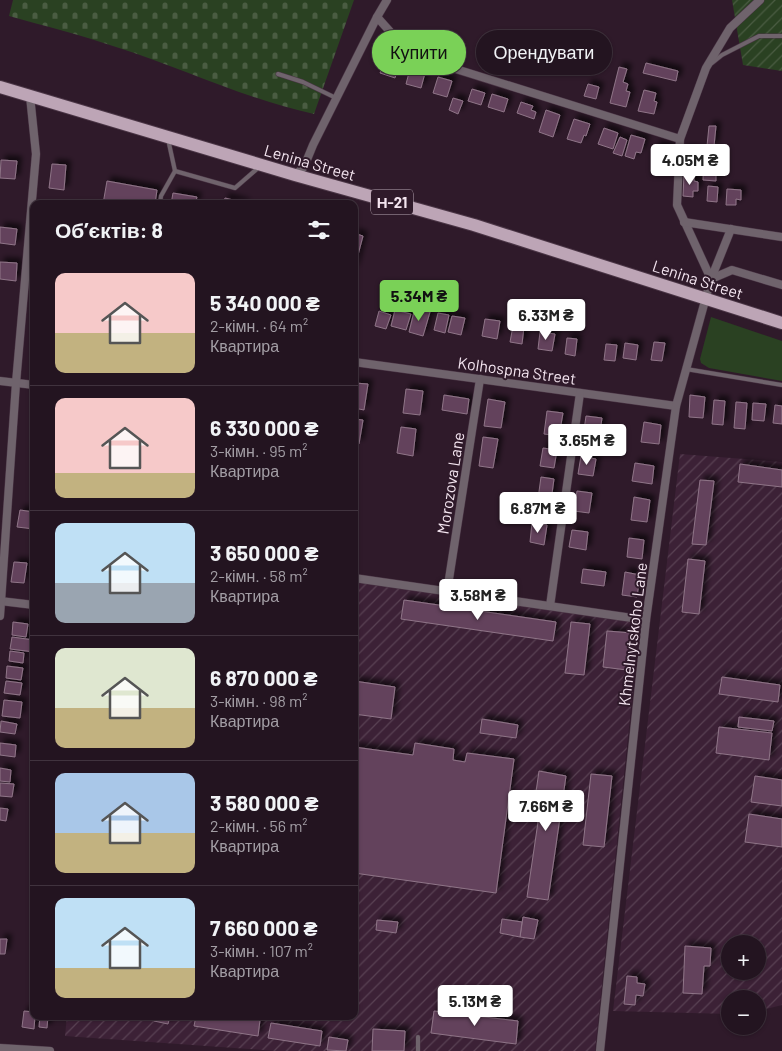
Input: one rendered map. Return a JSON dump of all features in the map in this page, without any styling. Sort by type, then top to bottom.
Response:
[{"type":"main road","name":"Lenina Street","points":[[0,87],[295,175],[474,225],[782,324]]},
{"type":"street","points":[[295,175],[304,167],[336,98],[387,0]]},
{"type":"street","points":[[760,0],[730,28],[706,68],[680,139],[677,205],[711,279],[732,270],[782,284]]},
{"type":"street","points":[[377,16],[411,55],[680,139]]},
{"type":"street","points":[[30,96],[36,154],[32,200]]},
{"type":"street","points":[[684,222],[782,237]]},
{"type":"street","points":[[0,616],[16,383],[30,223]]},
{"type":"street","name":"Khmelnytskoho Lane","points":[[600,1051],[646,620],[676,406],[711,279],[731,229]]},
{"type":"street","name":"Kolhospna Street","points":[[358,363],[676,406]]},
{"type":"street","name":"Morozova Lane","points":[[447,592],[480,379]]},
{"type":"street","points":[[0,381],[30,385]]},
{"type":"street","points":[[550,606],[580,392]]},
{"type":"street","points":[[358,579],[646,620]]},
{"type":"street","points":[[1,600],[30,604]]},
{"type":"street","points":[[0,1048],[50,1051]]},
{"type":"lane","points":[[706,68],[722,55],[759,36],[782,36]]},
{"type":"lane","points":[[278,74],[303,82],[336,98]]},
{"type":"lane","points":[[160,200],[175,171],[167,137]]},
{"type":"lane","points":[[175,171],[235,188],[262,165]]},
{"type":"lane","points":[[686,369],[782,385]]},
{"type":"lane","points":[[418,1038],[418,1051]]},
{"type":"shaded area","points":[[680,454],[782,462],[782,1005],[766,1009],[766,990],[721,990],[721,1014],[613,1011]]},
{"type":"shaded area","points":[[358,583],[640,623],[595,1051],[277,1051],[65,1036],[67,1020],[358,1020]]},
{"type":"green space","points":[[13,0],[354,0],[314,114],[238,92],[141,55],[9,16]]},
{"type":"green space","points":[[732,0],[782,0],[782,71],[743,65]]},
{"type":"green space","points":[[711,317],[782,341],[782,381],[709,368],[701,363],[700,359]]},
{"type":"building","points":[[646,63],[678,71],[676,81],[643,73]]},
{"type":"building","points":[[619,67],[627,69],[623,82],[628,84],[626,91],[630,92],[626,107],[610,103]]},
{"type":"building","points":[[408,75],[424,75],[421,88],[406,84]]},
{"type":"building","points":[[438,77],[452,81],[447,97],[433,93]]},
{"type":"building","points":[[588,84],[599,87],[596,99],[584,96]]},
{"type":"building","points":[[472,89],[485,93],[481,105],[468,101]]},
{"type":"building","points":[[644,90],[656,93],[654,101],[657,102],[654,114],[638,111]]},
{"type":"building","points":[[492,94],[508,99],[504,112],[488,107]]},
{"type":"building","points":[[453,98],[463,101],[458,114],[449,110]]},
{"type":"building","points":[[521,102],[533,106],[531,110],[536,112],[534,119],[517,113]]},
{"type":"building","points":[[546,110],[560,115],[553,137],[539,132]]},
{"type":"building","points":[[574,119],[590,124],[586,136],[584,135],[581,143],[567,139]]},
{"type":"building","points":[[709,126],[716,126],[714,146],[707,146]]},
{"type":"building","points":[[604,128],[618,133],[613,149],[598,144]]},
{"type":"building","points":[[631,135],[645,139],[641,153],[636,152],[634,159],[625,156]]},
{"type":"building","points":[[620,137],[627,140],[622,156],[613,153]]},
{"type":"building","points":[[656,145],[671,148],[667,168],[658,166],[660,158],[654,157]]},
{"type":"building","points":[[685,150],[693,150],[691,164],[684,163]]},
{"type":"building","points":[[704,157],[713,157],[712,173],[716,173],[716,181],[703,180]]},
{"type":"building","points":[[1,160],[17,161],[15,179],[0,178]]},
{"type":"building","points":[[52,164],[66,165],[64,190],[49,188]]},
{"type":"building","points":[[684,174],[694,175],[694,181],[698,182],[698,191],[693,191],[693,197],[683,196]]},
{"type":"building","points":[[107,181],[157,190],[156,200],[104,200]]},
{"type":"building","points":[[708,186],[718,187],[717,202],[707,201]]},
{"type":"building","points":[[727,189],[741,190],[741,200],[736,199],[736,205],[726,205]]},
{"type":"building","points":[[173,193],[197,197],[196,200],[172,200]]},
{"type":"building","points":[[0,227],[17,229],[15,245],[0,243]]},
{"type":"building","points":[[358,234],[363,236],[358,255]]},
{"type":"building","points":[[0,262],[17,263],[16,281],[0,279]]},
{"type":"building","points":[[415,308],[430,312],[423,336],[409,332]]},
{"type":"building","points":[[395,310],[411,314],[406,330],[391,326]]},
{"type":"building","points":[[379,311],[391,315],[386,329],[375,326]]},
{"type":"building","points":[[438,313],[449,315],[445,333],[434,330]]},
{"type":"building","points":[[452,316],[465,318],[461,335],[448,332]]},
{"type":"building","points":[[485,319],[500,321],[497,339],[482,336]]},
{"type":"building","points":[[513,326],[524,327],[522,344],[510,342]]},
{"type":"building","points":[[540,332],[555,334],[552,351],[538,349]]},
{"type":"building","points":[[567,338],[577,339],[575,356],[565,354]]},
{"type":"building","points":[[654,342],[665,343],[662,361],[651,360]]},
{"type":"building","points":[[625,343],[638,345],[636,360],[623,358]]},
{"type":"building","points":[[606,344],[617,345],[615,361],[604,360]]},
{"type":"building","points":[[358,383],[368,384],[364,410],[358,409]]},
{"type":"building","points":[[406,389],[423,391],[420,415],[403,413]]},
{"type":"building","points":[[444,395],[469,399],[467,414],[442,410]]},
{"type":"building","points":[[690,395],[705,397],[703,418],[689,417]]},
{"type":"building","points":[[488,399],[505,402],[501,428],[484,426]]},
{"type":"building","points":[[714,400],[725,401],[723,425],[712,424]]},
{"type":"building","points":[[736,402],[747,403],[745,429],[734,428]]},
{"type":"building","points":[[753,403],[766,404],[764,421],[752,420]]},
{"type":"building","points":[[775,405],[782,406],[782,424],[773,423]]},
{"type":"building","points":[[547,411],[563,413],[559,436],[544,434]]},
{"type":"building","points":[[586,416],[602,418],[599,439],[583,437]]},
{"type":"building","points":[[358,419],[363,420],[358,444]]},
{"type":"building","points":[[644,422],[661,425],[659,444],[641,442]]},
{"type":"building","points":[[401,427],[416,429],[413,456],[397,453]]},
{"type":"building","points":[[483,437],[498,439],[493,468],[479,466]]},
{"type":"building","points":[[543,448],[557,450],[554,468],[540,466]]},
{"type":"building","points":[[581,456],[596,459],[593,476],[578,474]]},
{"type":"building","points":[[635,463],[654,466],[652,484],[632,481]]},
{"type":"building","points":[[740,464],[782,470],[782,487],[738,482]]},
{"type":"building","points":[[541,477],[554,479],[550,508],[537,506]]},
{"type":"building","points":[[700,480],[714,481],[706,545],[692,544]]},
{"type":"building","points":[[577,491],[592,493],[589,513],[574,511]]},
{"type":"building","points":[[634,497],[650,500],[647,522],[631,520]]},
{"type":"building","points":[[20,510],[30,511],[30,529],[17,527]]},
{"type":"building","points":[[532,523],[547,525],[544,545],[530,542]]},
{"type":"building","points":[[572,530],[588,532],[586,550],[569,547]]},
{"type":"building","points":[[629,538],[644,540],[642,559],[627,557]]},
{"type":"building","points":[[688,559],[705,561],[699,614],[682,612]]},
{"type":"building","points":[[14,562],[27,563],[24,583],[11,582]]},
{"type":"building","points":[[583,569],[606,572],[604,586],[581,583]]},
{"type":"building","points":[[625,572],[640,575],[637,597],[622,595]]},
{"type":"building","points":[[404,600],[556,622],[553,641],[401,619]]},
{"type":"building","points":[[13,622],[28,624],[26,637],[12,635]]},
{"type":"building","points":[[571,622],[590,624],[584,675],[565,673]]},
{"type":"building","points":[[607,631],[632,633],[627,670],[603,667]]},
{"type":"building","points":[[12,637],[30,639],[30,652],[10,649]]},
{"type":"building","points":[[10,651],[24,653],[23,663],[9,661]]},
{"type":"building","points":[[7,666],[23,668],[21,680],[6,678]]},
{"type":"building","points":[[722,677],[780,685],[778,702],[719,694]]},
{"type":"building","points":[[6,681],[22,683],[20,695],[4,693]]},
{"type":"building","points":[[358,682],[395,687],[391,719],[358,715]]},
{"type":"building","points":[[4,700],[22,702],[20,718],[2,716]]},
{"type":"building","points":[[739,717],[774,721],[772,731],[738,727]]},
{"type":"building","points":[[482,719],[518,725],[516,738],[480,733]]},
{"type":"building","points":[[1,721],[17,724],[15,734],[0,732]]},
{"type":"building","points":[[719,727],[772,733],[769,760],[716,753]]},
{"type":"building","points":[[0,743],[16,745],[15,757],[0,755]]},
{"type":"building","points":[[415,743],[454,749],[453,760],[465,762],[467,753],[514,759],[496,893],[358,874],[358,748],[413,755]]},
{"type":"building","points":[[0,768],[11,770],[10,782],[0,781]]},
{"type":"building","points":[[539,771],[566,776],[548,900],[527,897],[538,822],[532,820]]},
{"type":"building","points":[[591,774],[612,776],[604,847],[583,845]]},
{"type":"building","points":[[755,776],[782,780],[782,806],[751,802]]},
{"type":"building","points":[[0,783],[14,784],[12,797],[0,796]]},
{"type":"building","points":[[0,808],[8,809],[6,821],[0,820]]},
{"type":"building","points":[[749,814],[782,819],[782,847],[745,842]]},
{"type":"building","points":[[523,917],[538,920],[534,939],[520,937]]},
{"type":"building","points":[[502,919],[522,922],[520,937],[500,933]]},
{"type":"building","points":[[377,920],[398,922],[396,933],[376,930]]},
{"type":"building","points":[[0,939],[7,939],[5,954],[0,954]]},
{"type":"building","points":[[685,946],[711,948],[710,966],[704,966],[702,994],[683,993]]},
{"type":"building","points":[[627,976],[637,977],[637,983],[645,984],[643,996],[636,995],[635,1005],[624,1004]]},
{"type":"building","points":[[24,1011],[30,1012],[30,1020],[35,1020],[34,1029],[22,1027]]},
{"type":"building","points":[[434,1011],[518,1021],[516,1044],[431,1033]]},
{"type":"building","points":[[40,1020],[48,1020],[47,1028],[39,1027]]},
{"type":"building","points":[[154,1020],[169,1020],[168,1024]]},
{"type":"building","points":[[195,1020],[260,1020],[258,1036],[194,1026]]},
{"type":"building","points":[[271,1023],[322,1031],[320,1046],[268,1038]]},
{"type":"building","points":[[373,1029],[405,1031],[404,1051],[372,1051]]},
{"type":"building","points":[[329,1037],[348,1040],[346,1051],[327,1050]]}]
